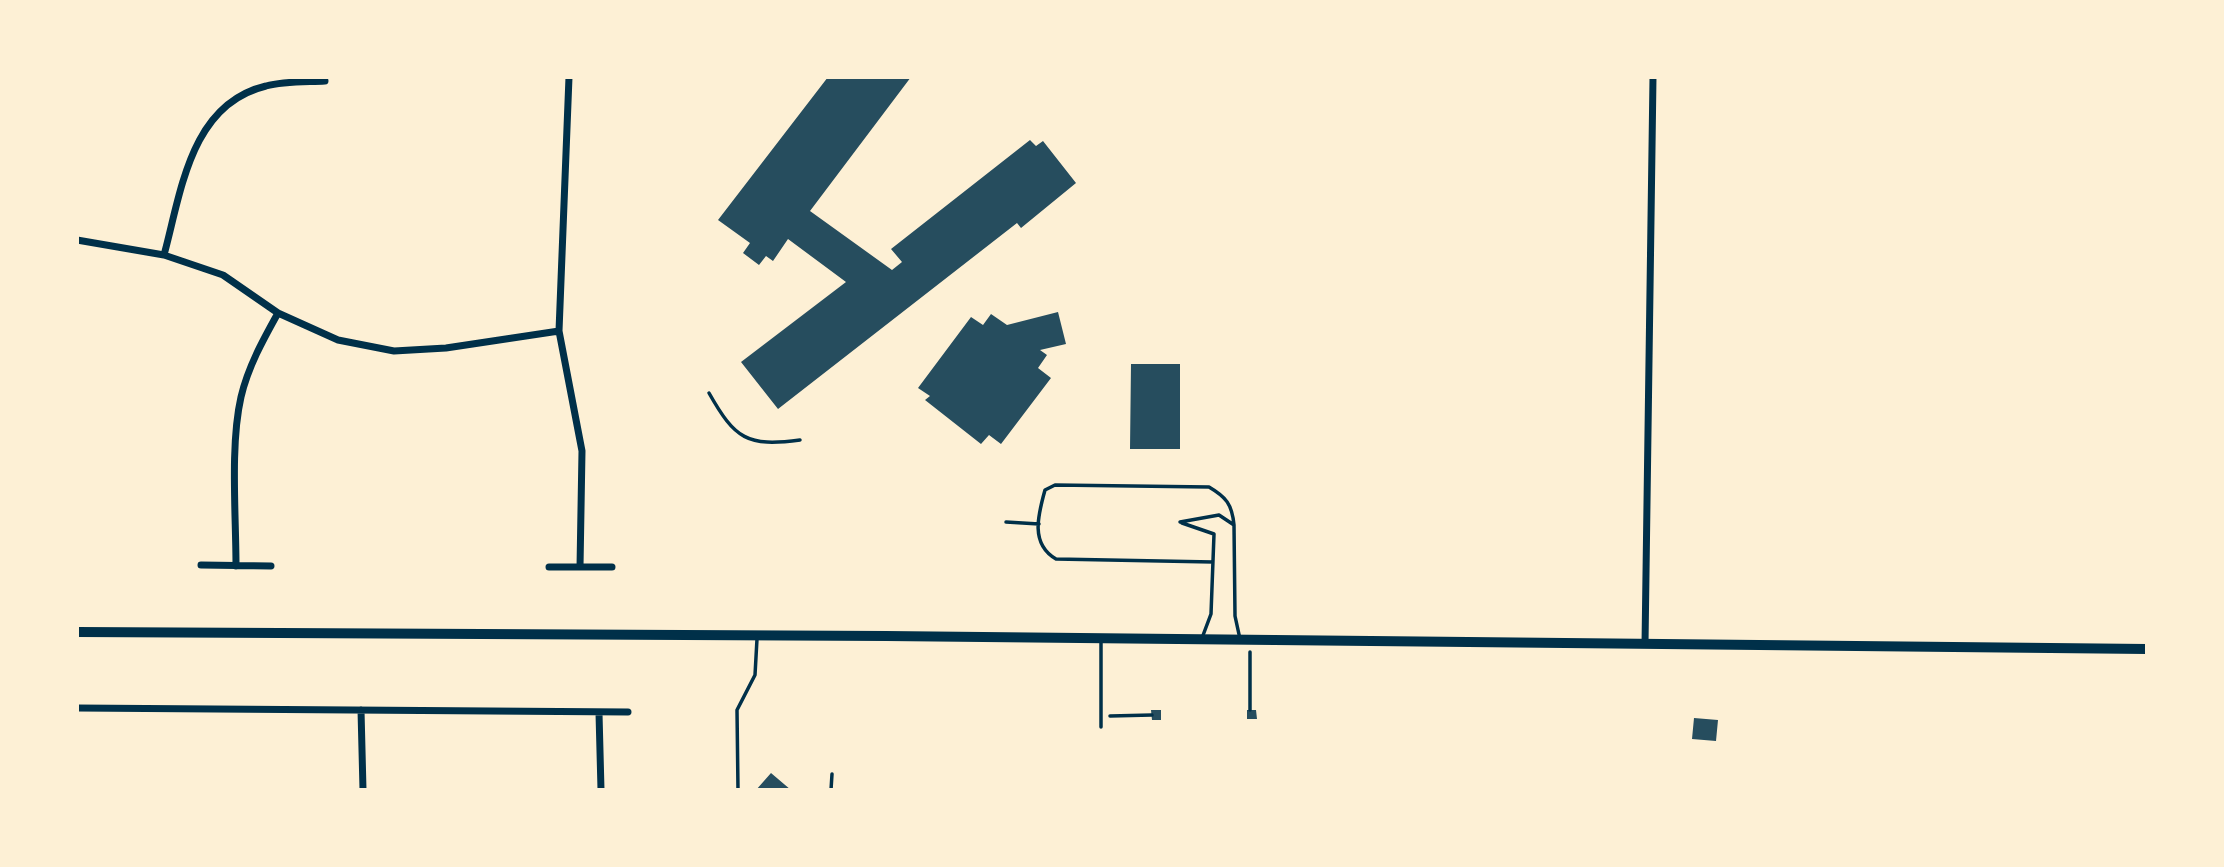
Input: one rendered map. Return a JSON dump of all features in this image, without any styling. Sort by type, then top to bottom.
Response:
[{"type":"main road","points":[[77,632],[1201,639],[2147,649]]},
{"type":"street","points":[[569,77],[559,331],[582,451],[580,567]]},
{"type":"street","points":[[1645,644],[1653,77]]},
{"type":"street","points":[[164,255],[193,151],[209,122],[234,100],[266,86],[325,81]]},
{"type":"street","points":[[77,240],[164,255],[223,275],[278,313],[338,340],[394,351],[446,348],[559,331]]},
{"type":"street","points":[[236,566],[236,436],[241,397],[253,359],[278,313]]},
{"type":"street","points":[[201,565],[271,566]]},
{"type":"street","points":[[549,567],[612,567]]},
{"type":"street","points":[[77,708],[628,712]]},
{"type":"street","points":[[361,710],[363,790]]},
{"type":"street","points":[[599,713],[601,790]]},
{"type":"lane","points":[[709,393],[723,418],[753,442],[771,444],[800,440]]},
{"type":"lane","points":[[1213,562],[1056,559],[1046,553],[1039,541],[1039,511],[1045,490],[1055,485],[1209,487],[1224,496],[1233,514],[1234,524],[1235,617],[1245,640]]},
{"type":"lane","points":[[1201,639],[1211,614],[1214,534],[1180,522],[1219,515],[1234,524]]},
{"type":"lane","points":[[1006,522],[1039,524]]},
{"type":"lane","points":[[738,790],[737,710],[755,675],[757,636]]},
{"type":"lane","points":[[1101,639],[1101,727]]},
{"type":"path","points":[[1245,640],[1250,710]]},
{"type":"path","points":[[1101,716],[1152,715]]},
{"type":"path","points":[[831,790],[832,774]]},
{"type":"building","points":[[828,77],[911,77],[810,211],[892,270],[902,262],[891,249],[1030,140],[1036,146],[1043,141],[1076,183],[1021,228],[1017,223],[778,409],[741,362],[846,282],[788,239],[773,261],[766,256],[759,265],[743,253],[750,243],[718,220]]},
{"type":"building","points":[[1058,312],[1066,344],[1040,350],[1047,355],[1038,368],[1051,378],[1001,444],[989,435],[981,444],[925,400],[930,396],[918,388],[971,317],[983,325],[991,314],[1007,325]]},
{"type":"building","points":[[1131,364],[1180,364],[1180,449],[1130,449]]},
{"type":"building","points":[[1151,710],[1161,710],[1161,720],[1152,720]]},
{"type":"building","points":[[1247,710],[1256,710],[1257,719],[1247,719]]},
{"type":"building","points":[[1694,718],[1718,720],[1716,741],[1692,739]]},
{"type":"building","points":[[771,773],[791,790],[756,790]]}]
